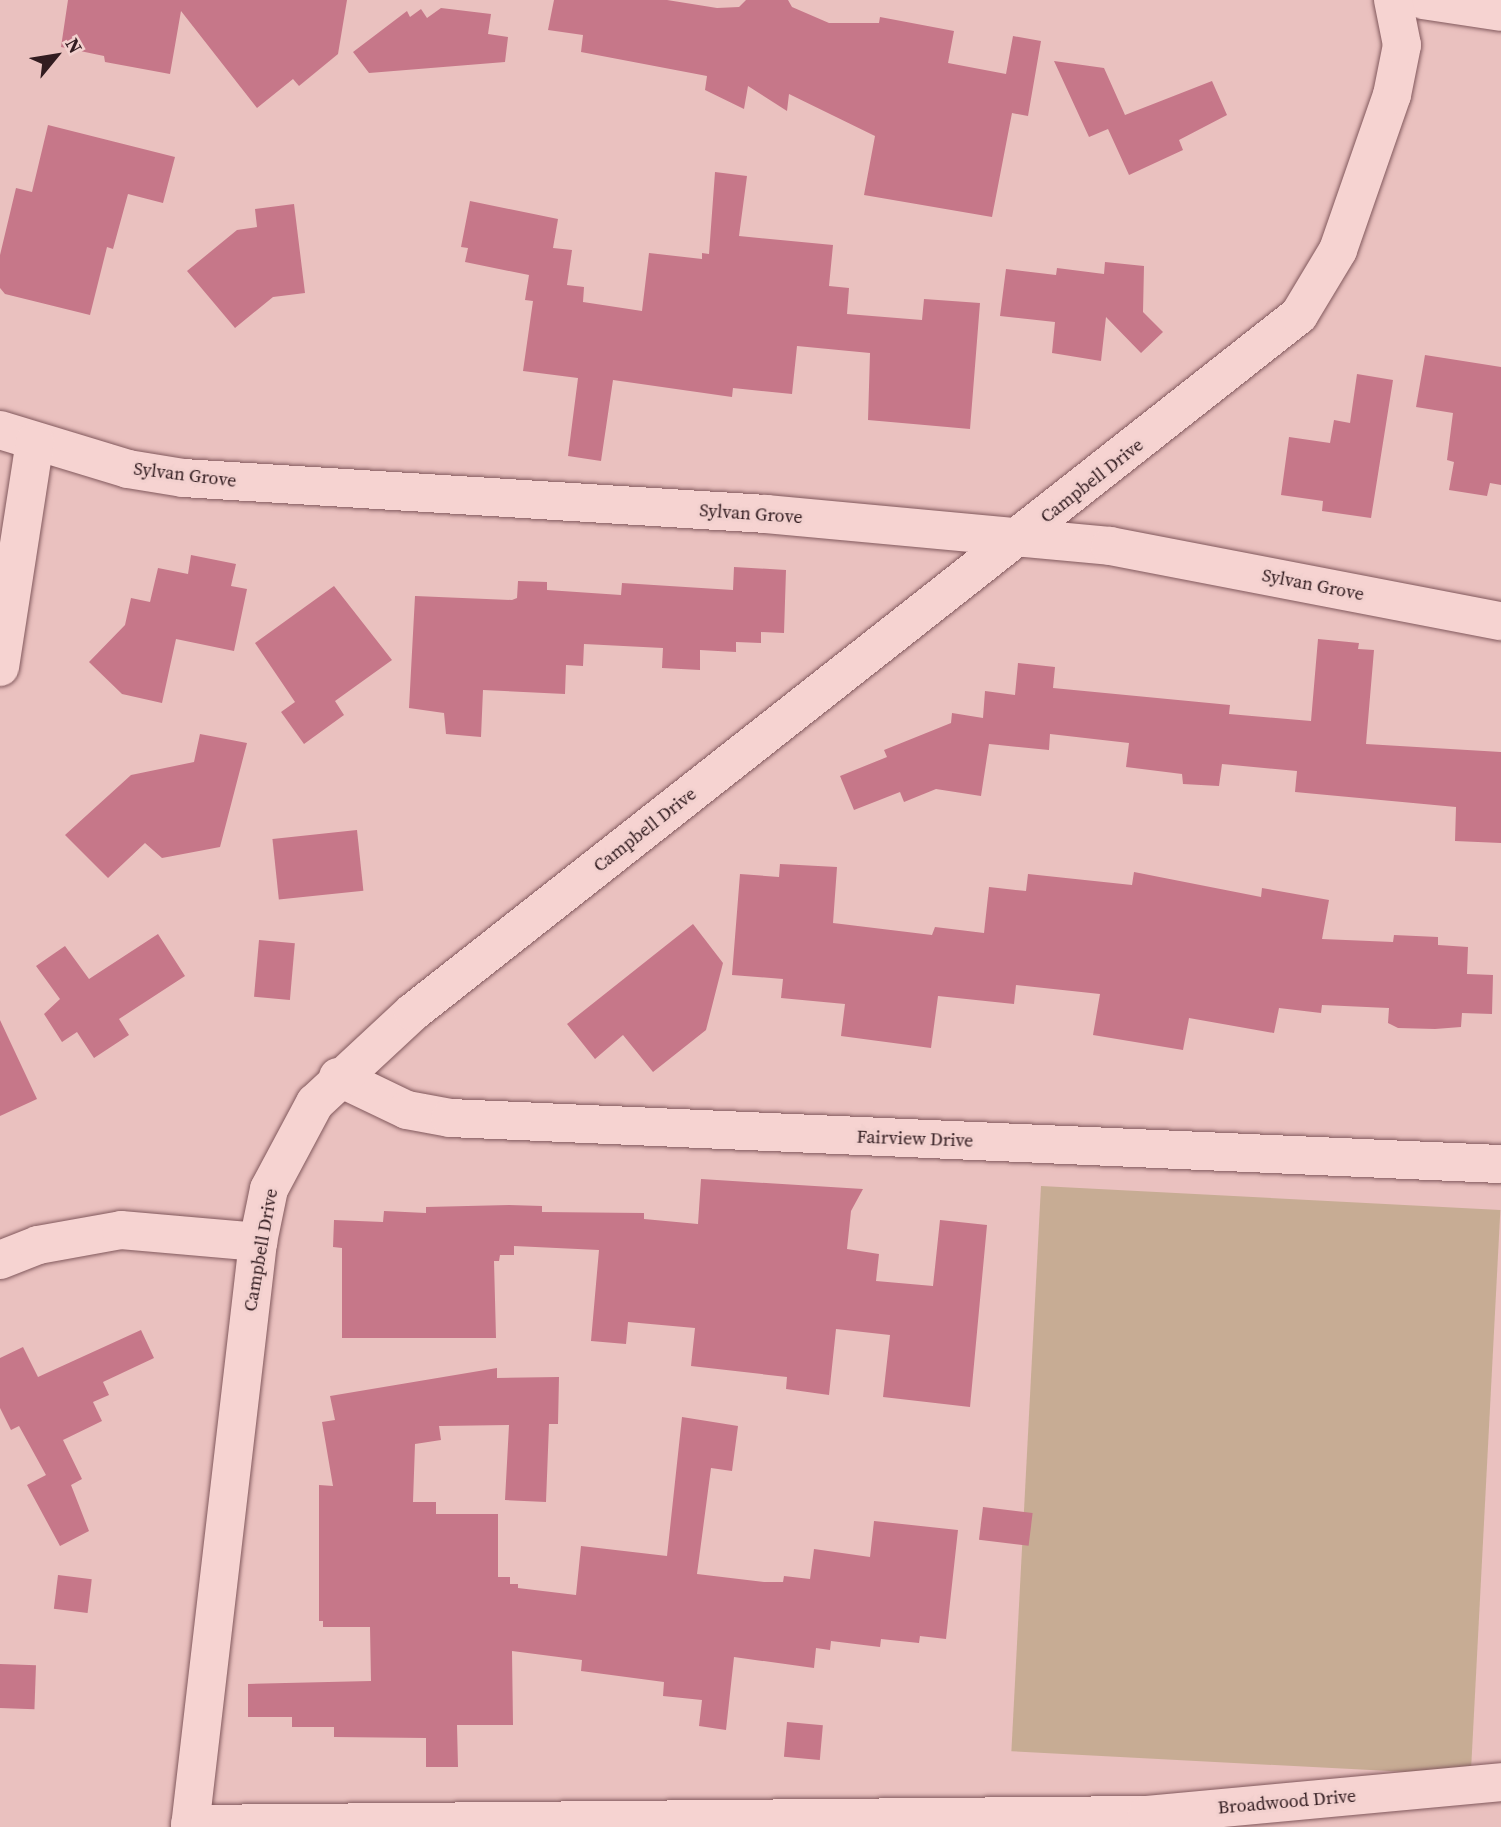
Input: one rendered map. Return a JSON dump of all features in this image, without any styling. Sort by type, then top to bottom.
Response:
[{"type":"street","name":"Campbell Drive","points":[[190,1825],[258,1242],[269,1189],[293,1139],[338,1077],[413,1012],[1272,340],[1318,290],[1338,250],[1392,95],[1402,45],[1393,0]]},
{"type":"street","points":[[1423,0],[1501,12]]},
{"type":"street","name":"Sylvan Grove","points":[[18,436],[128,469],[183,478],[766,514],[1110,546],[1501,621]]},
{"type":"street","points":[[0,667],[18,436]]},
{"type":"street","name":"Fairview Drive","points":[[338,1077],[407,1110],[450,1118],[1501,1164]]},
{"type":"street","points":[[0,1261],[38,1245],[121,1230],[258,1242]]},
{"type":"street","name":"Broadwood Drive","points":[[190,1825],[1147,1815],[1501,1782]]},
{"type":"shaded area","points":[[1041,1186],[1500,1210],[1471,1775],[1011,1751]]},
{"type":"building","points":[[68,0],[347,0],[338,54],[299,86],[293,79],[257,108],[181,11],[170,74],[105,62],[104,56],[61,47]]},
{"type":"building","points":[[554,0],[667,0],[717,8],[739,7],[746,0],[788,0],[792,7],[829,23],[879,23],[880,17],[954,31],[948,63],[1006,74],[1013,36],[1041,41],[1028,116],[1012,113],[992,217],[864,195],[875,136],[789,94],[787,111],[748,86],[744,109],[705,90],[707,76],[581,52],[583,35],[548,30]]},
{"type":"building","points":[[441,8],[491,14],[488,34],[508,37],[505,62],[369,73],[353,52],[407,11],[410,17],[421,9],[427,18]]},
{"type":"building","points":[[1054,61],[1104,68],[1125,115],[1212,81],[1227,115],[1179,140],[1183,150],[1129,175],[1108,129],[1089,137]]},
{"type":"building","points":[[48,125],[175,157],[163,203],[128,194],[113,249],[107,247],[90,315],[5,294],[0,288],[0,255],[16,188],[32,192]]},
{"type":"building","points":[[715,172],[747,176],[739,236],[833,245],[829,286],[849,288],[847,314],[922,320],[924,299],[980,303],[970,429],[868,420],[870,353],[797,346],[792,394],[733,388],[732,397],[613,380],[601,461],[568,456],[578,378],[523,371],[533,301],[525,300],[529,275],[465,262],[468,248],[461,247],[470,201],[558,219],[553,248],[572,250],[567,285],[584,287],[583,302],[642,311],[649,253],[702,259],[702,253],[709,254]]},
{"type":"building","points":[[294,204],[305,293],[273,297],[235,328],[187,271],[237,230],[257,227],[255,209]]},
{"type":"building","points":[[1105,262],[1144,266],[1143,312],[1163,332],[1141,353],[1106,317],[1101,361],[1052,353],[1055,322],[1000,316],[1006,269],[1056,275],[1057,268],[1104,274]]},
{"type":"building","points":[[1425,355],[1501,367],[1501,485],[1490,483],[1487,496],[1449,490],[1454,462],[1447,460],[1453,413],[1416,407]]},
{"type":"building","points":[[1357,374],[1393,380],[1371,518],[1322,511],[1323,501],[1281,495],[1289,437],[1330,443],[1334,420],[1350,423]]},
{"type":"building","points":[[191,555],[236,564],[231,586],[247,589],[234,651],[176,639],[162,703],[122,694],[89,662],[125,625],[131,598],[150,602],[158,568],[188,574]]},
{"type":"building","points":[[734,567],[786,570],[784,633],[761,632],[761,643],[736,642],[736,652],[700,650],[700,670],[662,668],[663,648],[584,644],[583,666],[566,665],[565,694],[483,690],[481,737],[446,734],[444,713],[409,708],[415,596],[512,600],[517,598],[518,581],[547,582],[547,590],[621,595],[622,583],[733,590]]},
{"type":"building","points":[[334,586],[392,660],[335,701],[344,715],[304,744],[281,712],[295,702],[255,643]]},
{"type":"building","points":[[1318,639],[1359,643],[1358,649],[1374,650],[1366,744],[1501,752],[1501,843],[1455,841],[1456,807],[1295,792],[1297,771],[1222,764],[1219,786],[1183,784],[1182,774],[1126,767],[1129,743],[1050,734],[1049,750],[989,744],[981,796],[936,789],[904,802],[900,792],[854,810],[840,776],[887,757],[884,750],[951,723],[952,713],[983,718],[985,691],[1015,695],[1018,663],[1055,667],[1053,688],[1230,705],[1229,714],[1311,721]]},
{"type":"building","points":[[200,734],[247,743],[220,847],[162,858],[145,843],[108,878],[65,835],[131,775],[194,762]]},
{"type":"building","points":[[357,830],[363,891],[279,900],[272,839]]},
{"type":"building","points":[[780,864],[837,867],[833,923],[932,935],[935,927],[984,933],[989,887],[1026,891],[1028,874],[1132,885],[1134,872],[1261,897],[1262,888],[1329,900],[1322,939],[1393,942],[1394,935],[1438,937],[1438,945],[1468,947],[1467,974],[1493,975],[1492,1014],[1462,1013],[1461,1027],[1398,1028],[1388,1023],[1389,1008],[1322,1005],[1321,1013],[1279,1008],[1274,1033],[1189,1018],[1183,1050],[1093,1035],[1100,994],[1016,985],[1014,1004],[938,996],[931,1048],[841,1036],[845,1004],[781,998],[783,979],[732,975],[740,874],[779,877]]},
{"type":"building","points":[[693,924],[723,963],[706,1030],[653,1072],[623,1035],[595,1059],[567,1024]]},
{"type":"building","points":[[158,934],[185,976],[119,1019],[129,1035],[94,1058],[77,1032],[62,1042],[44,1014],[60,999],[36,966],[65,946],[89,979]]},
{"type":"building","points":[[259,940],[295,943],[290,1000],[254,997]]},
{"type":"building","points":[[0,1020],[37,1099],[0,1116]]},
{"type":"building","points":[[701,1179],[863,1189],[851,1211],[847,1249],[879,1254],[876,1281],[933,1286],[940,1220],[987,1225],[970,1407],[883,1397],[890,1335],[836,1329],[829,1395],[786,1389],[787,1377],[691,1366],[695,1328],[628,1322],[626,1344],[591,1341],[599,1250],[514,1246],[514,1255],[500,1255],[499,1261],[494,1261],[496,1338],[342,1338],[342,1248],[333,1247],[334,1220],[383,1222],[384,1211],[426,1213],[426,1207],[509,1205],[542,1206],[542,1212],[644,1213],[644,1219],[698,1224]]},
{"type":"building","points":[[141,1330],[154,1358],[103,1382],[109,1395],[93,1402],[102,1421],[63,1440],[82,1479],[71,1485],[89,1531],[60,1546],[27,1485],[46,1475],[19,1426],[11,1430],[0,1408],[0,1358],[23,1347],[38,1377]]},
{"type":"building","points":[[497,1368],[497,1378],[559,1377],[558,1424],[549,1424],[546,1502],[505,1500],[509,1425],[439,1426],[441,1440],[415,1444],[413,1502],[436,1502],[436,1514],[498,1514],[498,1577],[510,1577],[510,1584],[518,1584],[518,1588],[576,1595],[581,1546],[667,1556],[682,1417],[738,1426],[732,1471],[711,1468],[697,1574],[764,1582],[783,1582],[784,1576],[810,1579],[814,1549],[870,1557],[874,1521],[958,1530],[946,1639],[920,1636],[919,1643],[881,1639],[880,1647],[831,1641],[830,1650],[816,1648],[814,1668],[734,1657],[726,1730],[699,1726],[702,1700],[663,1696],[664,1682],[581,1671],[582,1660],[512,1651],[513,1725],[457,1725],[458,1767],[426,1767],[426,1738],[334,1737],[334,1727],[292,1727],[292,1717],[248,1717],[248,1684],[371,1681],[370,1627],[323,1627],[323,1621],[319,1621],[319,1485],[333,1486],[322,1422],[335,1420],[330,1396]]},
{"type":"building","points":[[983,1507],[1033,1513],[1029,1546],[979,1540]]},
{"type":"building","points":[[58,1575],[92,1579],[88,1613],[54,1609]]},
{"type":"building","points":[[0,1664],[36,1665],[34,1709],[0,1708]]},
{"type":"building","points":[[787,1722],[823,1725],[820,1760],[784,1757]]}]
